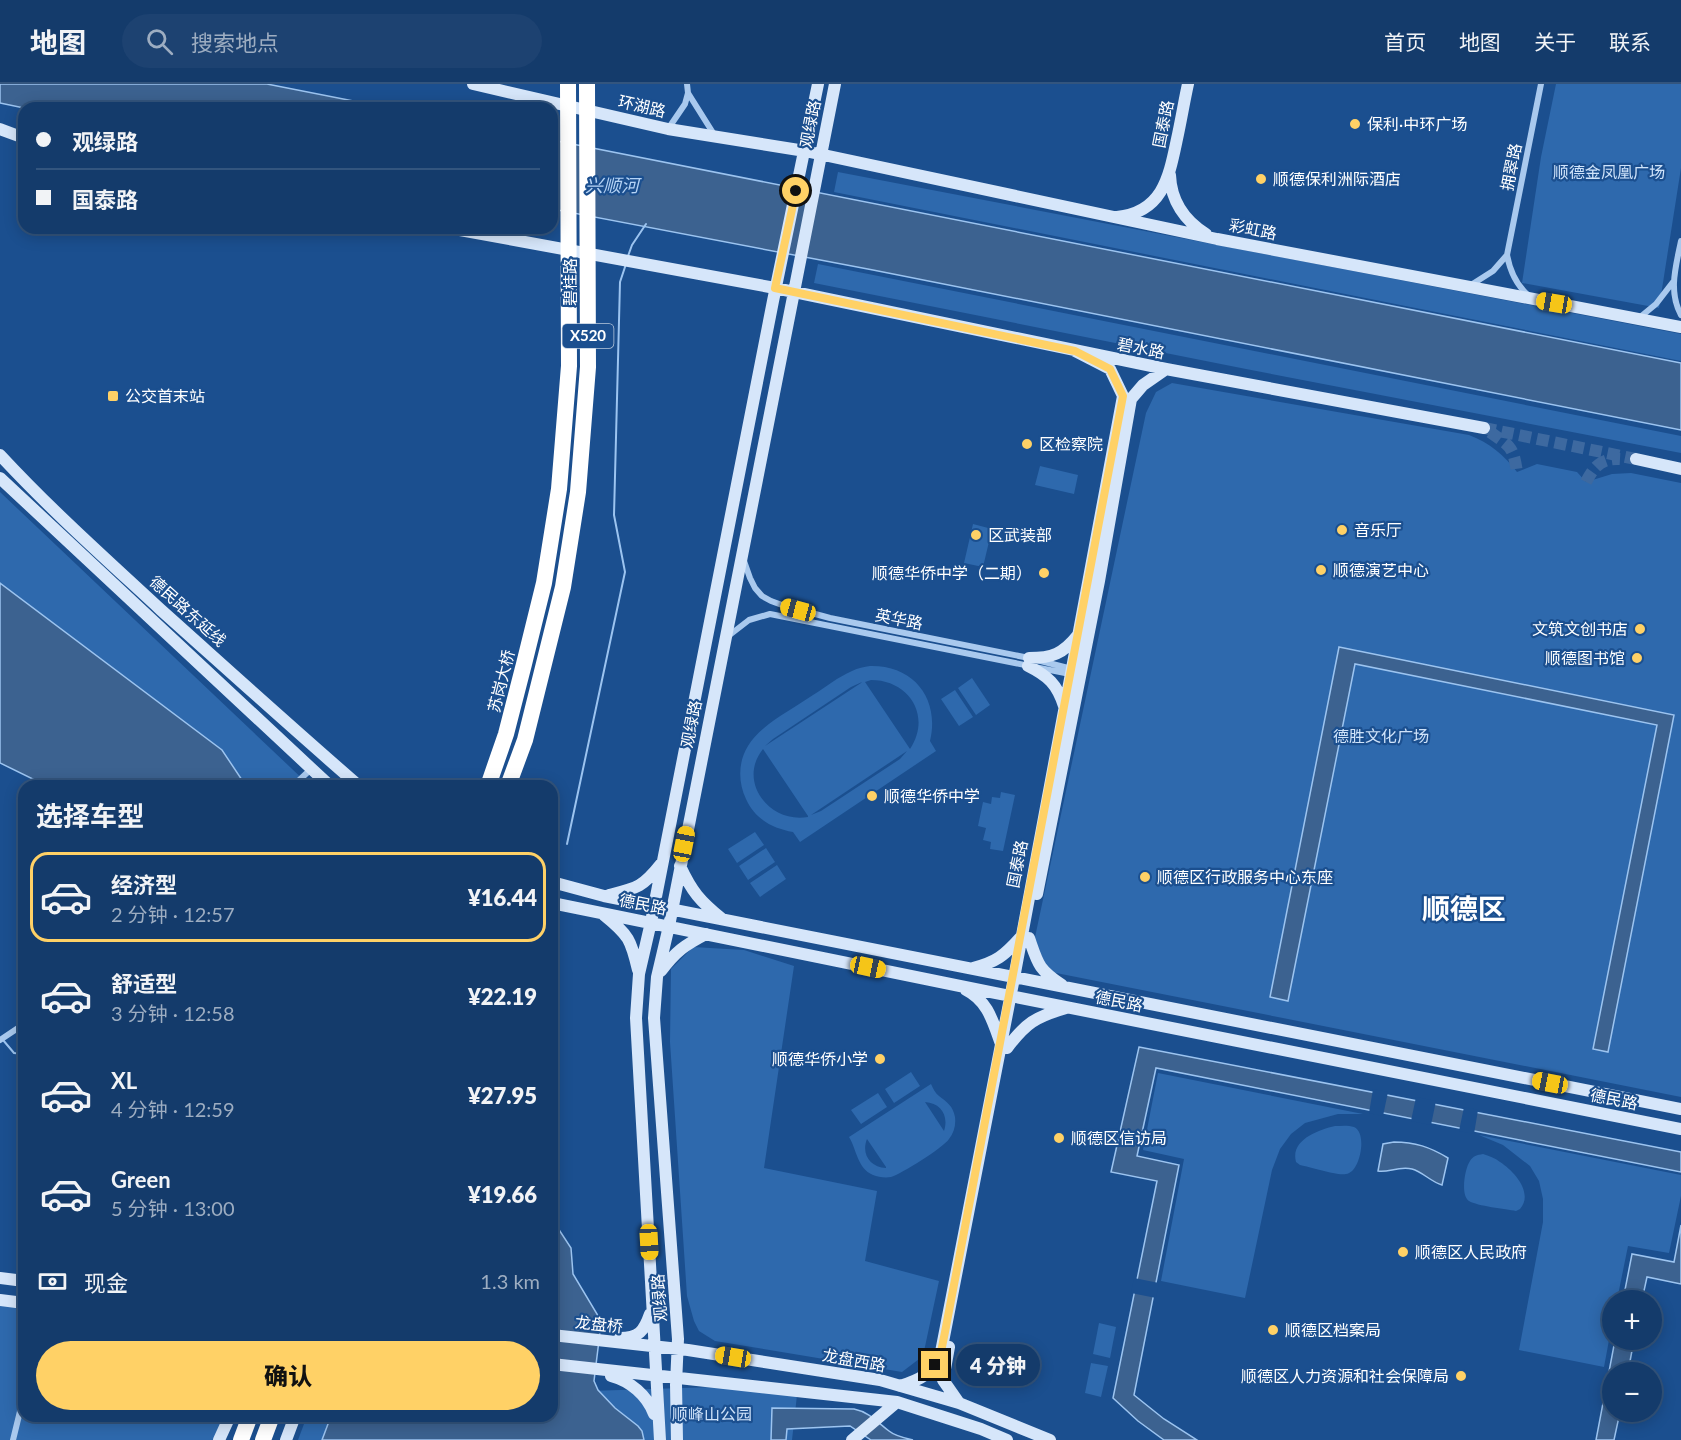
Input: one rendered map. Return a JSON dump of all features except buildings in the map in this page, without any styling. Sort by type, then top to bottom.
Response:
[{"type":"highway","name":"碧桂路","points":[[544,583],[558,489],[569,366],[568,84]]},
{"type":"highway","name":"碧桂路","points":[[510,780],[525,740],[562,587],[578,492],[588,367],[589,84]]},
{"type":"highway","name":"苏岗大桥","points":[[490,780],[506,735],[544,583]]},
{"type":"highway","points":[[241,1440],[248,1422]]},
{"type":"highway","points":[[263,1440],[270,1422]]},
{"type":"main road","name":"环湖路","points":[[473,84],[551,102]]},
{"type":"main road","name":"观绿路","points":[[660,1440],[656,1375],[649,1346],[652,1310],[636,1018],[639,974],[775,288],[818,84]]},
{"type":"main road","name":"观绿路","points":[[677,1440],[678,1339],[654,1018],[657,977],[835,84]]},
{"type":"main road","name":"国泰路","points":[[1110,217],[1130,214],[1148,205],[1162,190],[1170,171],[1188,84]]},
{"type":"main road","name":"环湖路","points":[[558,104],[668,129],[821,155]]},
{"type":"main road","points":[[0,129],[18,136]]},
{"type":"main road","points":[[0,138],[18,139]]},
{"type":"main road","name":"彩虹路","points":[[821,155],[1217,239],[1681,327]]},
{"type":"main road","name":"国泰路","points":[[1170,171],[1173,193],[1182,213],[1197,228],[1217,239]]},
{"type":"main road","points":[[481,234],[775,288]]},
{"type":"main road","name":"碧水路","points":[[775,288],[1166,369],[1484,428]]},
{"type":"main road","name":"国泰路","points":[[1025,937],[1064,706],[1076,673],[1079,634],[1123,396],[1110,369],[1075,351]]},
{"type":"main road","name":"国泰路","points":[[900,1386],[918,1380],[929,1373],[938,1361],[941,1352],[1014,997],[1076,673],[1099,581],[1131,399],[1143,385],[1166,369]]},
{"type":"main road","name":"德民路东延线","points":[[0,455],[86,540],[352,780]]},
{"type":"main road","points":[[1636,459],[1681,469]]},
{"type":"main road","name":"德民路东延线","points":[[0,478],[322,780]]},
{"type":"main road","points":[[1028,662],[1062,651],[1070,646],[1079,634]]},
{"type":"main road","points":[[1028,662],[1054,684],[1064,706]]},
{"type":"main road","points":[[604,896],[636,888],[650,878],[662,863]]},
{"type":"main road","points":[[680,866],[688,885],[700,901],[723,920]]},
{"type":"main road","points":[[558,884],[672,910],[1681,1109]]},
{"type":"main road","name":"德民路","points":[[558,904],[1681,1129]]},
{"type":"main road","points":[[601,913],[622,930],[632,945],[639,974]]},
{"type":"main road","points":[[657,977],[672,956],[684,945],[706,934]]},
{"type":"main road","points":[[969,969],[990,964],[1025,937],[1040,968],[1068,989]]},
{"type":"main road","points":[[960,986],[973,993],[985,1005],[1004,1046],[1042,1015],[1069,1008]]},
{"type":"main road","name":"国泰路","points":[[959,1403],[943,1380],[1004,1046]]},
{"type":"main road","points":[[0,1278],[18,1280]]},
{"type":"main road","points":[[0,1300],[18,1302]]},
{"type":"main road","points":[[592,1340],[631,1338],[645,1329],[652,1310]]},
{"type":"main road","name":"龙盘桥","points":[[558,1336],[649,1346]]},
{"type":"main road","name":"龙盘西路","points":[[649,1346],[866,1377],[959,1403],[1050,1440]]},
{"type":"main road","points":[[558,1365],[897,1402],[981,1429],[1006,1440]]},
{"type":"main road","points":[[574,1366],[624,1379],[649,1402],[658,1424]]},
{"type":"main road","points":[[852,1440],[897,1402]]},
{"type":"main road","points":[[219,1440],[227,1422]]},
{"type":"main road","points":[[287,1439],[291,1422]]},
{"type":"street","points":[[668,129],[685,104],[688,93],[687,84]]},
{"type":"street","name":"拥翠路","points":[[1507,255],[1541,84]]},
{"type":"street","points":[[688,93],[715,136]]},
{"type":"street","points":[[1681,241],[1674,282],[1674,299],[1681,315]]},
{"type":"street","points":[[1467,287],[1493,271],[1507,255]]},
{"type":"street","points":[[1507,255],[1518,284],[1533,299]]},
{"type":"street","points":[[1639,318],[1656,304],[1674,282]]},
{"type":"street","name":"英华路","points":[[742,552],[750,578],[762,596],[771,601],[830,618],[1028,662]]},
{"type":"street","name":"英华路","points":[[725,639],[749,620],[770,614],[1028,662],[1044,663],[1076,673]]},
{"type":"street","points":[[299,780],[310,770]]},
{"type":"street","points":[[0,1040],[18,1028]]},
{"type":"street","points":[[12,1440],[18,1418]]},
{"type":"green space","name":"顺德金凤凰广场","points":[[1556,84],[1681,84],[1681,168],[1659,308],[1522,283],[1541,157]]},
{"type":"green space","points":[[838,172],[1681,334],[1681,361],[834,192]]},
{"type":"green space","points":[[818,264],[1681,436],[1681,453],[814,283]]},
{"type":"green space","name":"德胜文化广场","points":[[1172,383],[1469,435],[1496,450],[1517,472],[1537,464],[1577,472],[1586,482],[1612,474],[1631,473],[1681,483],[1681,1097],[1046,971],[1034,942],[1146,413],[1156,392]]},
{"type":"green space","points":[[1040,466],[1078,475],[1074,494],[1035,485]]},
{"type":"green space","points":[[0,492],[304,780],[242,780],[222,750],[0,583]]},
{"type":"green space","points":[[973,524],[992,529],[983,567],[964,563]]},
{"type":"green space","points":[[870,666],[899,671],[920,687],[931,711],[930,741],[936,751],[800,842],[793,832],[765,822],[754,812],[743,792],[740,779],[742,759],[753,738],[760,731],[842,676],[856,669]],"holes":[[[871,680],[896,686],[913,702],[919,724],[910,749],[865,682]],[[862,682],[765,746],[773,739]],[[763,749],[808,817],[781,814],[761,798],[754,774],[756,761]],[[907,751],[900,759],[821,811],[811,815]]]},
{"type":"green space","points":[[972,678],[990,705],[976,715],[958,688]]},
{"type":"green space","points":[[955,690],[973,717],[959,726],[941,699]]},
{"type":"green space","points":[[1001,792],[1015,795],[1003,851],[990,849],[991,842],[983,840],[986,828],[978,826],[983,802],[991,804],[992,797],[1000,798]]},
{"type":"green space","points":[[755,832],[764,845],[737,863],[728,849]]},
{"type":"green space","points":[[766,848],[775,862],[748,880],[739,866]]},
{"type":"green space","points":[[777,865],[786,879],[760,897],[750,883]]},
{"type":"green space","points":[[693,947],[744,950],[794,966],[764,1168],[877,1191],[865,1261],[939,1281],[923,1356],[902,1372],[715,1341],[699,1331],[694,1321],[687,1296],[670,1042],[671,969]]},
{"type":"green space","points":[[911,1072],[920,1086],[894,1103],[885,1089]]},
{"type":"green space","points":[[1158,1073],[1363,1114],[1338,1114],[1305,1123],[1291,1134],[1280,1149],[1272,1170],[1245,1298],[1161,1281],[1184,1159],[1143,1150]]},
{"type":"green space","points":[[931,1084],[936,1093],[951,1107],[955,1117],[953,1132],[945,1143],[891,1177],[877,1176],[868,1172],[860,1163],[849,1137]],"holes":[[[925,1102],[935,1105],[942,1111],[945,1120],[944,1131]],[[867,1139],[886,1167],[886,1168],[875,1165],[868,1159],[865,1150]]]},
{"type":"green space","points":[[878,1093],[887,1107],[861,1124],[851,1110]]},
{"type":"green space","points":[[1335,1126],[1354,1127],[1361,1137],[1358,1160],[1351,1172],[1337,1174],[1296,1162],[1295,1154],[1301,1142],[1314,1133]]},
{"type":"green space","points":[[1479,1135],[1681,1175],[1681,1196],[1669,1253],[1628,1246],[1619,1290],[1602,1290],[1602,1350],[1607,1350],[1602,1367],[1519,1350],[1543,1222],[1543,1199],[1539,1181],[1530,1166],[1503,1145]]},
{"type":"green space","points":[[1483,1154],[1494,1158],[1516,1177],[1524,1189],[1525,1196],[1520,1209],[1516,1211],[1485,1206],[1473,1203],[1466,1198],[1464,1181],[1468,1164],[1477,1155]]},
{"type":"green space","points":[[0,1300],[18,1302],[18,1422],[227,1422],[219,1440],[0,1440]]},
{"type":"green space","points":[[1099,1323],[1116,1327],[1110,1358],[1093,1354]]},
{"type":"green space","points":[[1091,1363],[1108,1366],[1101,1397],[1085,1393]]},
{"type":"green space","name":"顺峰山公园","points":[[714,1387],[797,1395],[792,1440],[298,1440],[305,1422],[558,1422],[558,1412],[589,1391]]},
{"type":"water","points":[[0,84],[267,84],[358,102],[18,102],[18,107],[0,103]]},
{"type":"water","name":"兴顺河","points":[[558,141],[1681,363],[1681,430],[558,210]]},
{"type":"water","points":[[0,583],[222,750],[242,780],[35,780],[0,763]]},
{"type":"water","points":[[1339,647],[1674,715],[1608,1052],[1593,1049],[1657,725],[1355,664],[1288,1001],[1270,997]]},
{"type":"water","points":[[1139,1047],[1681,1152],[1681,1172],[1156,1068],[1137,1156],[1179,1165],[1134,1395],[1164,1419],[1197,1440],[1164,1440],[1138,1421],[1113,1398],[1157,1181],[1111,1172]]},
{"type":"water","points":[[1394,1142],[1422,1146],[1448,1158],[1442,1185],[1412,1169],[1378,1171],[1383,1144]]},
{"type":"water","points":[[1681,1225],[1681,1284],[1647,1277],[1644,1290],[1625,1290],[1632,1254],[1674,1262]]},
{"type":"water","points":[[558,1228],[571,1248],[573,1274],[600,1319],[594,1381],[598,1390],[615,1408],[638,1426],[644,1440],[322,1440],[329,1422],[558,1422]]},
{"type":"water","points":[[1613,1350],[1632,1350],[1630,1362],[1611,1362]]},
{"type":"water","points":[[772,1408],[859,1410],[894,1434],[913,1440],[871,1440],[850,1426],[787,1429],[786,1440],[771,1440]]},
{"type":"water","points":[[1602,1408],[1602,1422],[1618,1422],[1614,1440],[1596,1440]]},
{"type":"pier","points":[[1373,1089],[1388,1092],[1383,1116],[1369,1113]]},
{"type":"pier","points":[[1416,1097],[1436,1101],[1431,1125],[1411,1121]]},
{"type":"pier","points":[[1464,1107],[1478,1110],[1474,1134],[1459,1131]]},
{"type":"pier","points":[[1134,1278],[1159,1283],[1156,1298],[1131,1293]]},
{"type":"waterway","points":[[628,256],[632,245],[646,224]]},
{"type":"waterway","points":[[567,844],[625,572],[614,515],[620,282],[626,264]]},
{"type":"waterway","points":[[3,1040],[14,1053],[18,1053]]},
{"type":"tunnel","points":[[1484,428],[1636,459]]},
{"type":"tunnel","points":[[1490,432],[1510,448],[1517,472]]},
{"type":"tunnel","points":[[1586,482],[1599,464],[1608,460],[1620,459]]},
{"type":"place","name":"保利·中环广场","points":[[1355,124]]},
{"type":"place","name":"顺德保利洲际酒店","points":[[1261,179]]},
{"type":"place","name":"公交首末站","points":[[113,396]]},
{"type":"place","name":"区检察院","points":[[1027,444]]},
{"type":"place","name":"音乐厅","points":[[1342,530]]},
{"type":"place","name":"区武装部","points":[[976,535]]},
{"type":"place","name":"顺德演艺中心","points":[[1321,570]]},
{"type":"place","name":"顺德华侨中学（二期）","points":[[1044,573]]},
{"type":"place","name":"文筑文创书店","points":[[1640,629]]},
{"type":"place","name":"顺德图书馆","points":[[1637,658]]},
{"type":"place","name":"顺德华侨中学","points":[[872,796]]},
{"type":"place","name":"顺德区行政服务中心东座","points":[[1145,877]]},
{"type":"place","name":"顺德华侨小学","points":[[880,1059]]},
{"type":"place","name":"顺德区信访局","points":[[1059,1138]]},
{"type":"place","name":"顺德区人民政府","points":[[1403,1252]]},
{"type":"place","name":"顺德区档案局","points":[[1273,1330]]},
{"type":"place","name":"顺德区人力资源和社会保障局","points":[[1461,1376]]},
{"type":"district","name":"顺德区","points":[[1464,909]]},
{"type":"route","points":[[796,191],[775,288],[1075,351],[1110,369],[1123,396],[1014,978],[941,1352],[935,1365]]}]
